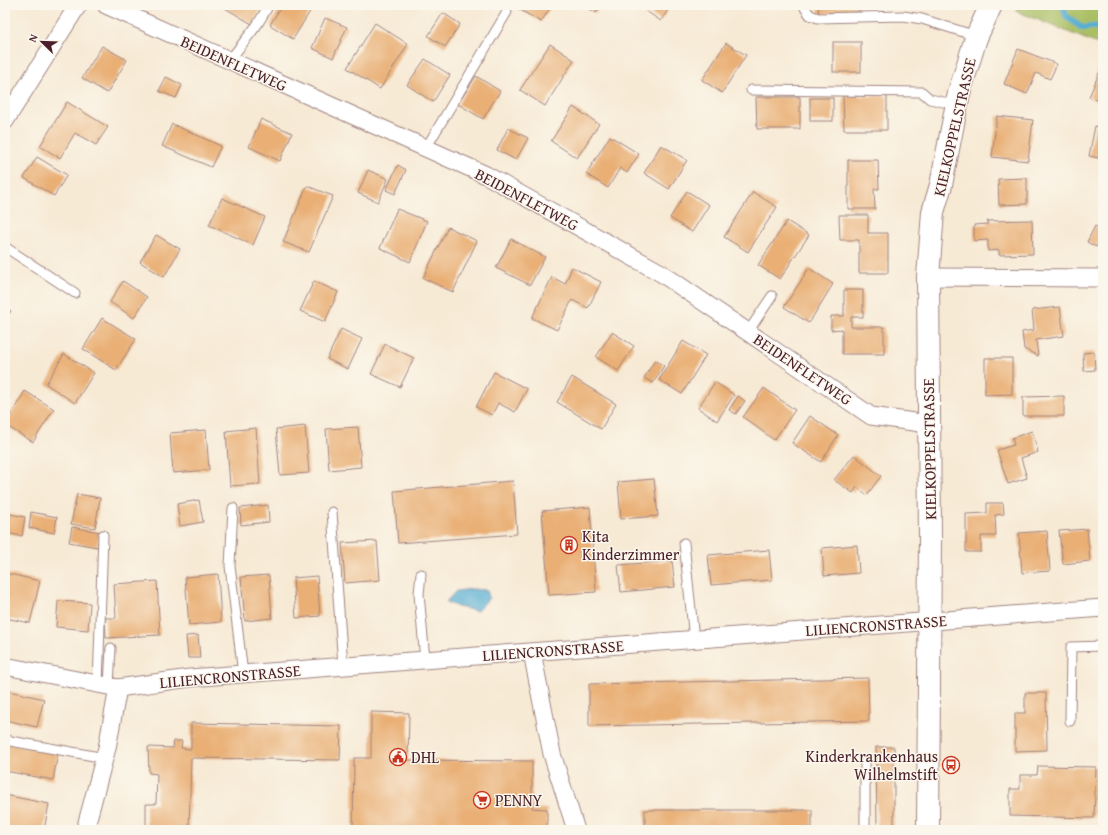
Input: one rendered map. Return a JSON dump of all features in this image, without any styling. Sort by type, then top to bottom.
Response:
[{"type":"street","points":[[5,121],[78,5]]},
{"type":"street","name":"BEIDENFLETWEG","points":[[106,5],[486,175],[661,273],[871,416],[928,424]]},
{"type":"street","name":"KIELKOPPELSTRASSE","points":[[928,830],[928,277],[933,212],[941,185],[957,105],[976,36],[991,5]]},
{"type":"street","points":[[928,277],[1103,278]]},
{"type":"street","name":"LILIENCRONSTRASSE","points":[[5,666],[109,686],[190,678],[1103,608]]},
{"type":"street","points":[[532,652],[552,754],[576,830]]},
{"type":"street","points":[[85,830],[105,758],[109,686]]},
{"type":"lane","points":[[229,61],[249,36],[269,5]]},
{"type":"lane","points":[[805,8],[810,15],[818,18],[903,16],[922,19],[976,36]]},
{"type":"lane","points":[[426,148],[507,12]]},
{"type":"lane","points":[[751,90],[922,92],[930,99],[957,105]]},
{"type":"lane","points":[[5,247],[75,293]]},
{"type":"lane","points":[[748,332],[772,296]]},
{"type":"lane","points":[[233,508],[230,566],[244,674]]},
{"type":"lane","points":[[332,512],[343,666]]},
{"type":"lane","points":[[103,535],[109,686]]},
{"type":"lane","points":[[684,543],[694,639]]},
{"type":"lane","points":[[421,574],[419,594],[425,660]]},
{"type":"lane","points":[[1070,721],[1071,647],[1103,646]]},
{"type":"lane","points":[[109,686],[112,648]]},
{"type":"lane","points":[[5,740],[105,758]]},
{"type":"lane","points":[[865,762],[865,830]]},
{"type":"green space","points":[[1019,5],[1103,5],[1103,46],[1016,11]]},
{"type":"water","points":[[472,589],[487,590],[489,598],[477,611],[458,607],[446,602],[456,591]]},
{"type":"building","points":[[227,5],[264,5],[252,24],[225,8]]},
{"type":"building","points":[[282,5],[314,5],[293,39],[270,25]]},
{"type":"building","points":[[519,5],[552,5],[541,22],[517,8]]},
{"type":"building","points":[[583,5],[601,5],[596,13]]},
{"type":"building","points":[[637,5],[671,5],[661,21]]},
{"type":"building","points":[[818,5],[858,5],[859,12],[819,14]]},
{"type":"building","points":[[443,13],[460,24],[445,47],[428,36]]},
{"type":"building","points":[[325,18],[347,27],[333,58],[312,48]]},
{"type":"building","points":[[375,23],[408,44],[380,89],[347,68]]},
{"type":"building","points":[[833,42],[861,42],[861,72],[833,72]]},
{"type":"building","points":[[726,43],[746,55],[722,93],[702,80]]},
{"type":"building","points":[[550,44],[574,60],[545,106],[520,90]]},
{"type":"building","points":[[102,46],[127,60],[107,93],[82,78]]},
{"type":"building","points":[[1018,49],[1057,64],[1050,79],[1036,73],[1027,94],[1004,84]]},
{"type":"building","points":[[425,59],[450,75],[433,102],[407,85]]},
{"type":"building","points":[[1103,66],[1103,103],[1089,97]]},
{"type":"building","points":[[476,76],[500,91],[483,119],[458,104]]},
{"type":"building","points":[[166,77],[182,85],[176,98],[159,91]]},
{"type":"building","points":[[843,96],[887,96],[887,130],[844,130]]},
{"type":"building","points":[[756,97],[800,97],[800,129],[757,129]]},
{"type":"building","points":[[810,98],[833,98],[833,121],[810,121]]},
{"type":"building","points":[[67,102],[108,127],[96,145],[75,133],[60,158],[40,146]]},
{"type":"building","points":[[573,107],[599,124],[577,158],[551,141]]},
{"type":"building","points":[[997,116],[1033,120],[1028,161],[992,157]]},
{"type":"building","points":[[261,119],[292,133],[280,161],[249,147]]},
{"type":"building","points":[[172,124],[221,146],[211,167],[162,146]]},
{"type":"building","points":[[1095,126],[1103,128],[1103,159],[1089,156]]},
{"type":"building","points":[[508,128],[528,138],[516,160],[497,150]]},
{"type":"building","points":[[610,136],[639,154],[627,173],[620,168],[608,188],[586,174]]},
{"type":"building","points":[[661,145],[687,160],[669,189],[644,173]]},
{"type":"building","points":[[37,157],[67,175],[54,196],[24,178]]},
{"type":"building","points":[[848,160],[878,160],[879,189],[874,189],[875,209],[848,209]]},
{"type":"building","points":[[398,165],[406,170],[395,194],[386,190]]},
{"type":"building","points":[[368,170],[388,179],[378,202],[358,193]]},
{"type":"building","points":[[1027,178],[1027,204],[999,205],[998,179]]},
{"type":"building","points":[[307,186],[333,196],[309,252],[283,242]]},
{"type":"building","points":[[687,191],[709,205],[692,232],[670,218]]},
{"type":"building","points":[[753,192],[777,207],[748,252],[724,237]]},
{"type":"building","points":[[222,198],[265,217],[253,245],[209,225]]},
{"type":"building","points":[[397,209],[427,221],[410,262],[380,248]]},
{"type":"building","points":[[839,215],[868,215],[868,233],[888,233],[888,273],[859,273],[859,240],[840,240]]},
{"type":"building","points":[[1032,220],[1033,254],[999,255],[999,250],[988,251],[988,240],[974,241],[974,225],[988,224],[987,221]]},
{"type":"building","points":[[787,221],[809,235],[780,279],[758,265]]},
{"type":"building","points":[[1095,226],[1103,230],[1103,234],[1096,247],[1087,242]]},
{"type":"building","points":[[448,227],[477,241],[453,292],[423,278]]},
{"type":"building","points":[[156,235],[180,249],[164,277],[140,262]]},
{"type":"building","points":[[511,239],[545,257],[530,285],[496,268]]},
{"type":"building","points":[[572,267],[601,282],[588,308],[572,300],[557,330],[532,318],[552,277],[565,284]]},
{"type":"building","points":[[809,268],[833,284],[809,323],[784,307]]},
{"type":"building","points":[[123,281],[147,297],[134,318],[110,302]]},
{"type":"building","points":[[314,281],[338,292],[325,322],[300,311]]},
{"type":"building","points":[[844,290],[863,290],[863,317],[851,317],[851,327],[884,327],[884,354],[842,354],[842,329],[831,330],[831,316],[844,316]]},
{"type":"building","points":[[5,307],[11,311],[5,320]]},
{"type":"building","points":[[1060,307],[1064,336],[1036,340],[1038,356],[1024,349],[1022,332],[1034,330],[1032,310]]},
{"type":"building","points":[[102,318],[136,339],[116,370],[83,349]]},
{"type":"building","points":[[341,329],[362,339],[348,369],[327,359]]},
{"type":"building","points":[[612,332],[634,346],[618,371],[596,357]]},
{"type":"building","points":[[683,341],[706,355],[682,394],[659,380]]},
{"type":"building","points":[[385,344],[414,358],[400,387],[371,374]]},
{"type":"building","points":[[1094,352],[1095,370],[1084,371],[1083,353]]},
{"type":"building","points":[[64,354],[94,373],[75,403],[46,384]]},
{"type":"building","points":[[985,358],[1012,358],[1012,394],[985,395]]},
{"type":"building","points":[[655,360],[664,366],[653,383],[644,378]]},
{"type":"building","points":[[494,372],[527,389],[515,412],[498,403],[492,415],[476,407]]},
{"type":"building","points":[[572,377],[616,404],[601,429],[557,402]]},
{"type":"building","points":[[715,382],[734,395],[717,421],[698,408]]},
{"type":"building","points":[[764,388],[795,410],[774,440],[743,417]]},
{"type":"building","points":[[25,391],[54,409],[33,442],[5,425]]},
{"type":"building","points":[[738,396],[745,401],[736,414],[729,410]]},
{"type":"building","points":[[1064,396],[1064,416],[1023,416],[1023,397]]},
{"type":"building","points":[[810,416],[838,435],[821,462],[792,443]]},
{"type":"building","points":[[305,426],[309,473],[280,475],[276,429]]},
{"type":"building","points":[[358,427],[361,467],[329,470],[326,429]]},
{"type":"building","points":[[256,428],[260,484],[230,486],[226,431]]},
{"type":"building","points":[[206,430],[209,470],[173,473],[170,433]]},
{"type":"building","points":[[1032,431],[1038,452],[1021,458],[1027,478],[1008,484],[997,450],[1014,445],[1012,438]]},
{"type":"building","points":[[854,455],[881,476],[867,495],[857,487],[853,493],[834,480]]},
{"type":"building","points":[[654,479],[658,516],[621,519],[618,482]]},
{"type":"building","points":[[513,481],[517,534],[398,543],[394,491]]},
{"type":"building","points":[[77,494],[100,498],[95,528],[71,524]]},
{"type":"building","points":[[199,500],[203,522],[180,526],[177,504]]},
{"type":"building","points":[[987,503],[1003,503],[1004,514],[995,515],[996,536],[981,536],[981,552],[966,552],[966,514],[987,513]]},
{"type":"building","points":[[268,505],[269,522],[241,525],[240,508]]},
{"type":"building","name":"Kita Kinderzimmer","points":[[590,507],[596,592],[549,595],[542,511]]},
{"type":"building","points":[[31,512],[57,517],[54,533],[29,528]]},
{"type":"building","points":[[5,513],[25,517],[22,536],[5,533]]},
{"type":"building","points":[[72,527],[100,532],[97,547],[69,542]]},
{"type":"building","points":[[1087,529],[1090,561],[1063,564],[1059,531]]},
{"type":"building","points":[[1047,531],[1050,571],[1022,573],[1019,533]]},
{"type":"building","points":[[377,541],[380,580],[345,583],[342,543]]},
{"type":"building","points":[[857,545],[859,573],[824,576],[822,548]]},
{"type":"building","points":[[769,550],[772,580],[711,585],[708,555]]},
{"type":"building","points":[[672,561],[675,587],[621,592],[618,565]]},
{"type":"building","points":[[5,573],[40,581],[30,623],[5,618]]},
{"type":"building","points":[[218,574],[221,622],[189,625],[185,577]]},
{"type":"building","points":[[269,575],[272,618],[245,621],[241,577]]},
{"type":"building","points":[[317,576],[320,616],[296,618],[293,578]]},
{"type":"building","points":[[157,581],[160,635],[106,638],[105,618],[116,618],[114,584]]},
{"type":"building","points":[[58,601],[90,603],[88,630],[56,627]]},
{"type":"building","points":[[198,635],[200,658],[188,658],[186,636]]},
{"type":"building","points":[[868,678],[869,721],[589,726],[589,684]]},
{"type":"building","points":[[5,690],[44,699],[37,727],[5,720]]},
{"type":"building","points":[[1025,693],[1046,693],[1047,750],[1015,751],[1015,713],[1025,713]]},
{"type":"building","points":[[371,712],[409,713],[408,760],[532,761],[532,808],[547,809],[547,830],[353,830],[354,758],[371,758]]},
{"type":"building","points":[[191,723],[341,726],[340,760],[191,758],[189,830],[146,830],[146,804],[156,804],[157,774],[149,773],[148,747],[173,748],[174,741],[182,741],[181,748],[191,749]]},
{"type":"building","points":[[5,743],[58,753],[53,780],[5,771]]},
{"type":"building","points":[[876,747],[894,747],[894,830],[877,830]]},
{"type":"building","points":[[1038,766],[1096,767],[1094,818],[1010,816],[1010,789],[1020,789],[1020,775],[1037,775]]},
{"type":"building","points":[[5,795],[49,804],[44,830],[5,830]]},
{"type":"building","points":[[645,810],[812,810],[812,830],[645,830]]},
{"type":"waterway","points":[[1063,5],[1066,16],[1082,28],[1103,26]]},
{"type":"place","name":"Kita Kinderzimmer","points":[[569,545]]},
{"type":"place","name":"DHL","points":[[398,757]]},
{"type":"place","name":"Kinderkrankenhaus Wilhelmstift","points":[[951,765]]},
{"type":"place","name":"PENNY","points":[[482,800]]}]
